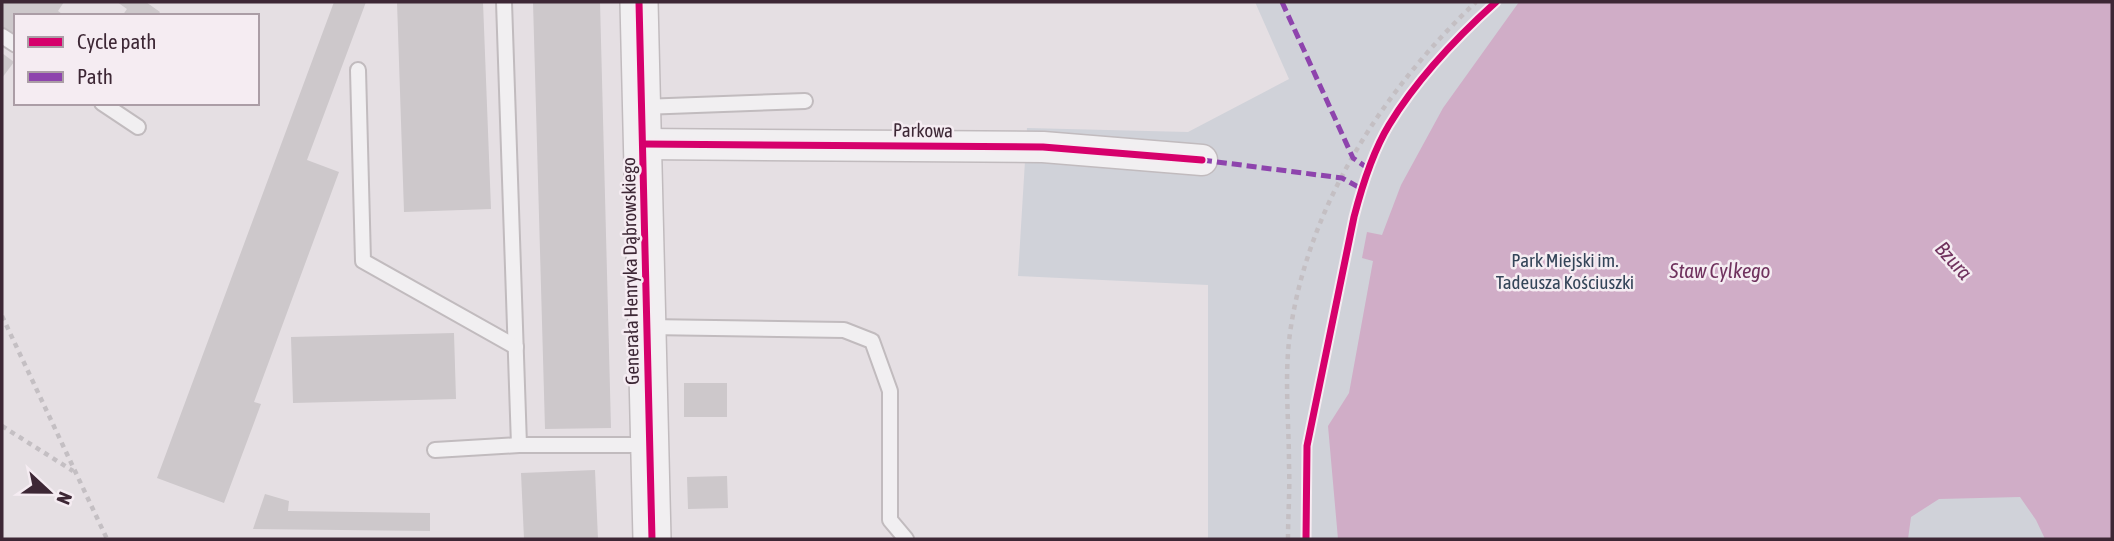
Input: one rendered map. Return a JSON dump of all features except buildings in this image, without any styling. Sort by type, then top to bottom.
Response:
[{"type":"street","name":"Generała Henryka Dąbrowskiego","points":[[639,2],[652,539]]},
{"type":"street","name":"Parkowa","points":[[643,144],[1043,147],[1202,160]]},
{"type":"lane","points":[[504,2],[519,445]]},
{"type":"lane","points":[[358,70],[363,261],[516,347]]},
{"type":"lane","points":[[641,107],[805,101]]},
{"type":"lane","points":[[105,105],[138,127]]},
{"type":"lane","points":[[647,327],[845,330],[872,341],[890,391],[890,520],[906,539]]},
{"type":"lane","points":[[435,450],[519,445],[650,445]]},
{"type":"path","points":[[1288,539],[1290,464],[1286,397],[1290,333],[1303,271],[1318,225],[1353,158],[1396,90],[1432,46],[1476,2]]},
{"type":"path","points":[[2,316],[107,539]]},
{"type":"path","points":[[2,425],[74,471]]},
{"type":"green space","name":"Staw Cylkego","points":[[1255,2],[2112,2],[2112,539],[1208,539],[1208,285],[1018,276],[1027,128],[1188,132],[1289,79]]},
{"type":"water","name":"Staw Cylkego","points":[[1519,2],[2112,2],[2112,539],[2045,539],[2020,497],[1939,499],[1911,517],[1908,539],[1338,539],[1328,426],[1349,393],[1373,261],[1362,258],[1367,232],[1382,235],[1401,185],[1443,108]]},
{"type":"marked path","points":[[1282,2],[1353,158],[1369,169]]},
{"type":"marked path","points":[[1202,160],[1342,178],[1362,189]]},
{"type":"cycle path","points":[[639,2],[652,539]]},
{"type":"cycle path","points":[[1306,539],[1307,446],[1354,217],[1368,170],[1383,136],[1412,91],[1466,30],[1496,2]]},
{"type":"cycle path","points":[[643,144],[1043,147],[1202,160]]},
{"type":"park label","name":"Park Miejski im. Tadeusza Kościuszki","points":[[1565,271]]},
{"type":"water label","name":"Bzura","points":[[1954,260]]}]
